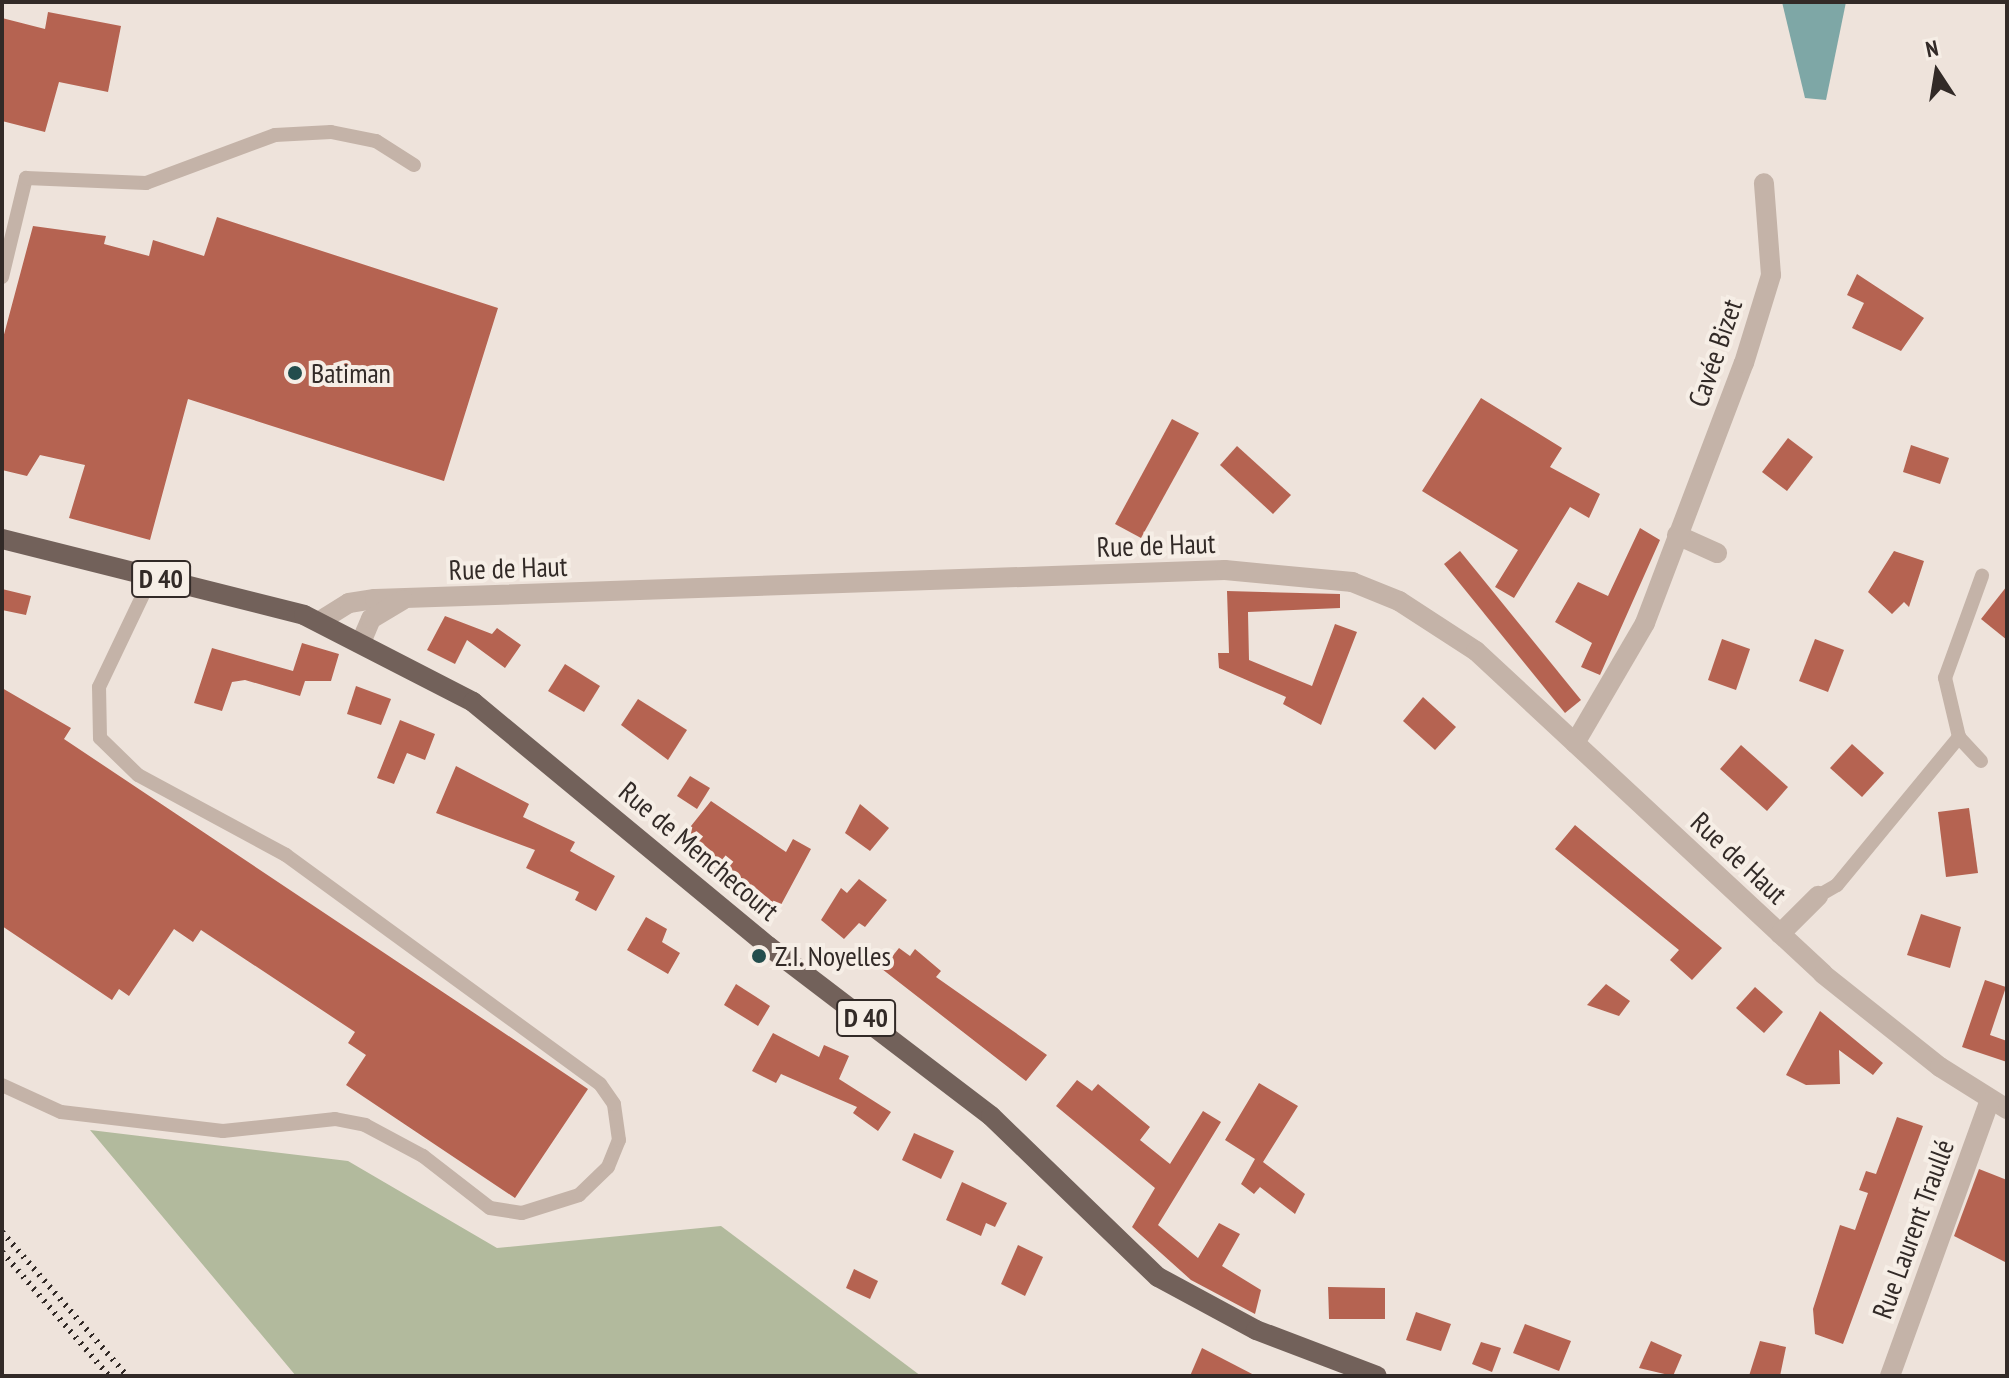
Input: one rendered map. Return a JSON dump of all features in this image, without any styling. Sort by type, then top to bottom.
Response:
[{"type":"main road","name":"Rue de Menchecourt","points":[[2,539],[320,621],[362,640],[540,751],[757,937],[991,1116],[1158,1277],[1256,1330],[1377,1376]]},
{"type":"street","name":"Cavée Bizet","points":[[1575,743],[1645,623],[1771,275],[1764,183]]},
{"type":"street","points":[[1677,535],[1717,553]]},
{"type":"street","name":"Rue de Haut","points":[[320,621],[349,603],[403,600],[1309,573],[1383,593],[1436,623],[1575,743],[1780,934],[1998,1106]]},
{"type":"street","points":[[362,640],[371,619],[403,600]]},
{"type":"street","name":"Rue de Haut","points":[[1780,934],[1818,896]]},
{"type":"street","name":"Rue Laurent Traullé","points":[[1890,1376],[1998,1106]]},
{"type":"lane","points":[[2,277],[26,178],[146,183],[275,135],[331,132],[376,141],[414,165]]},
{"type":"lane","points":[[2,1085],[61,1112],[208,1129],[256,1131],[335,1119],[365,1125],[423,1156],[490,1208],[522,1213],[579,1195],[608,1167],[619,1140],[614,1104],[600,1084],[286,855],[138,775],[100,738],[99,687],[152,576]]},
{"type":"lane","points":[[1981,761],[1959,737],[1945,678],[1982,576]]},
{"type":"lane","points":[[1818,896],[1837,885],[1959,737]]},
{"type":"green space","points":[[90,1130],[348,1161],[497,1248],[721,1226],[921,1376],[296,1376]]},
{"type":"water","points":[[1782,2],[1846,2],[1826,100],[1805,98]]},
{"type":"building","points":[[48,12],[121,26],[108,92],[59,82],[45,132],[2,121],[2,18],[45,29]]},
{"type":"building","name":"Batiman","points":[[217,217],[498,308],[444,481],[188,399],[150,540],[69,518],[85,465],[40,455],[27,476],[2,470],[2,342],[33,226],[106,236],[104,244],[149,256],[153,240],[204,256]]},
{"type":"building","points":[[1857,274],[1924,318],[1901,351],[1852,328],[1864,303],[1847,295]]},
{"type":"building","points":[[1481,398],[1562,448],[1550,467],[1600,494],[1589,518],[1570,507],[1514,598],[1495,587],[1518,550],[1422,491]]},
{"type":"building","points":[[1172,419],[1199,433],[1141,538],[1115,524]]},
{"type":"building","points":[[1788,438],[1813,457],[1787,491],[1762,472]]},
{"type":"building","points":[[1911,445],[1949,458],[1940,484],[1903,472]]},
{"type":"building","points":[[1237,446],[1291,495],[1273,514],[1220,465]]},
{"type":"building","points":[[1640,528],[1660,540],[1600,675],[1581,667],[1592,643],[1555,622],[1578,582],[1608,596]]},
{"type":"building","points":[[1460,551],[1581,700],[1565,713],[1444,564]]},
{"type":"building","points":[[1894,551],[1924,561],[1909,607],[1904,602],[1892,614],[1868,592]]},
{"type":"building","points":[[2007,586],[2007,640],[1981,619]]},
{"type":"building","points":[[2,589],[31,596],[26,615],[2,610]]},
{"type":"building","points":[[1227,591],[1340,594],[1340,608],[1248,612],[1249,660],[1312,686],[1335,624],[1357,632],[1321,725],[1283,704],[1286,697],[1219,668],[1218,653],[1229,653]]},
{"type":"building","points":[[445,616],[492,634],[497,628],[521,645],[505,668],[467,640],[455,664],[427,650]]},
{"type":"building","points":[[1722,639],[1750,649],[1736,690],[1708,680]]},
{"type":"building","points":[[1815,639],[1844,650],[1828,692],[1799,681]]},
{"type":"building","points":[[302,643],[339,654],[331,681],[305,681],[300,696],[245,680],[232,682],[222,711],[194,703],[212,648],[293,671]]},
{"type":"building","points":[[565,664],[600,686],[584,712],[548,691]]},
{"type":"building","points":[[356,686],[391,699],[381,725],[347,714]]},
{"type":"building","points":[[2,688],[71,728],[64,739],[588,1089],[515,1198],[346,1085],[366,1055],[348,1043],[355,1032],[201,930],[193,942],[174,929],[129,996],[119,989],[112,1000],[2,926]]},
{"type":"building","points":[[1423,697],[1456,727],[1435,750],[1403,721]]},
{"type":"building","points":[[638,699],[687,730],[668,760],[621,725]]},
{"type":"building","points":[[400,720],[435,734],[425,760],[407,753],[394,784],[377,778]]},
{"type":"building","points":[[1852,744],[1884,773],[1862,797],[1830,768]]},
{"type":"building","points":[[1741,745],[1788,787],[1767,811],[1720,769]]},
{"type":"building","points":[[456,766],[529,804],[523,817],[575,842],[570,851],[615,876],[596,911],[575,900],[579,892],[526,868],[535,850],[436,813]]},
{"type":"building","points":[[690,776],[710,788],[697,809],[677,796]]},
{"type":"building","points":[[711,801],[786,852],[793,839],[811,849],[775,916],[757,906],[762,895],[729,874],[723,886],[705,871],[710,860],[683,836]]},
{"type":"building","points":[[860,804],[889,828],[870,851],[845,833]]},
{"type":"building","points":[[1969,808],[1978,873],[1946,877],[1938,812]]},
{"type":"building","points":[[1575,825],[1722,948],[1692,980],[1670,960],[1679,950],[1555,849]]},
{"type":"building","points":[[859,879],[887,900],[865,927],[859,923],[844,939],[821,920],[841,888],[847,893]]},
{"type":"building","points":[[1921,914],[1961,927],[1950,968],[1907,955]]},
{"type":"building","points":[[646,917],[667,929],[662,942],[680,953],[668,974],[627,950]]},
{"type":"building","points":[[899,948],[910,956],[915,949],[941,971],[936,977],[1047,1055],[1026,1081],[882,969]]},
{"type":"building","points":[[1985,980],[2006,987],[1990,1035],[2007,1041],[2007,1062],[1962,1047]]},
{"type":"building","points":[[736,984],[770,1006],[758,1026],[724,1005]]},
{"type":"building","points":[[1606,984],[1630,1001],[1619,1016],[1587,1005]]},
{"type":"building","points":[[1755,987],[1783,1012],[1764,1033],[1736,1008]]},
{"type":"building","points":[[1820,1011],[1883,1063],[1873,1075],[1839,1050],[1840,1084],[1806,1085],[1786,1075]]},
{"type":"building","points":[[773,1033],[819,1057],[824,1045],[849,1056],[839,1079],[891,1112],[878,1131],[853,1113],[857,1107],[781,1074],[776,1083],[752,1071]]},
{"type":"building","points":[[1077,1080],[1092,1091],[1098,1084],[1150,1127],[1140,1140],[1170,1164],[1203,1111],[1221,1122],[1158,1225],[1198,1258],[1219,1223],[1240,1234],[1222,1266],[1261,1290],[1255,1314],[1191,1280],[1132,1227],[1155,1188],[1056,1106]]},
{"type":"building","points":[[1259,1083],[1298,1106],[1263,1162],[1305,1194],[1295,1214],[1260,1187],[1254,1194],[1241,1184],[1255,1159],[1225,1140]]},
{"type":"building","points":[[1897,1117],[1923,1126],[1843,1344],[1815,1334],[1813,1309],[1840,1225],[1855,1230],[1868,1193],[1859,1190],[1866,1171],[1876,1174]]},
{"type":"building","points":[[914,1133],[954,1151],[941,1179],[902,1160]]},
{"type":"building","points":[[1979,1169],[2007,1180],[2007,1263],[1954,1236]]},
{"type":"building","points":[[962,1182],[1007,1203],[995,1227],[986,1223],[981,1236],[946,1220]]},
{"type":"building","points":[[1018,1245],[1043,1257],[1025,1296],[1001,1284]]},
{"type":"building","points":[[854,1269],[878,1281],[870,1299],[846,1288]]},
{"type":"building","points":[[1328,1287],[1385,1288],[1385,1319],[1329,1319]]},
{"type":"building","points":[[1416,1312],[1451,1324],[1441,1351],[1406,1340]]},
{"type":"building","points":[[1525,1324],[1571,1341],[1559,1371],[1513,1353]]},
{"type":"building","points":[[1651,1341],[1682,1355],[1673,1376],[1639,1368]]},
{"type":"building","points":[[1760,1341],[1786,1347],[1780,1376],[1749,1376]]},
{"type":"building","points":[[1481,1342],[1501,1348],[1492,1372],[1472,1364]]},
{"type":"building","points":[[1202,1348],[1256,1376],[1190,1376]]},
{"type":"railway","points":[[2,1232],[127,1376]]},
{"type":"railway","points":[[2,1252],[109,1376]]},
{"type":"place","name":"Batiman","points":[[295,373]]},
{"type":"place","name":"Z.I. Noyelles","points":[[759,956]]}]
